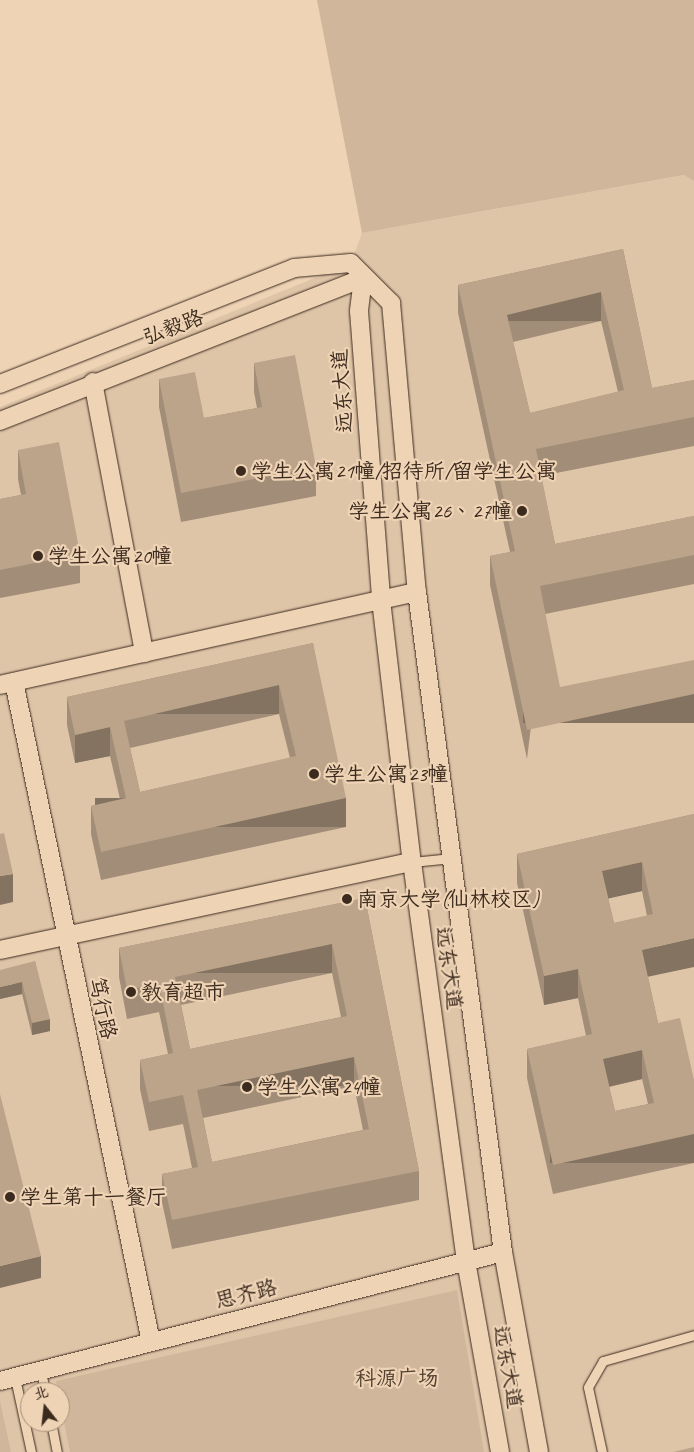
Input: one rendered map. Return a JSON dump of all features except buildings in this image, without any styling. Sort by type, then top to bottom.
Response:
[{"type":"street","name":"远东大道","points":[[0,384],[294,268],[351,263],[363,278],[391,303],[417,592],[504,1252],[539,1452]]},
{"type":"street","name":"弘毅路","points":[[0,421],[93,382],[363,278]]},
{"type":"street","name":"远东大道","points":[[363,278],[359,311],[381,600],[412,862],[466,1261],[500,1452]]},
{"type":"street","points":[[93,382],[144,653]]},
{"type":"street","points":[[7,683],[417,592]]},
{"type":"street","name":"笃行路","points":[[7,683],[65,936],[151,1342]]},
{"type":"street","points":[[0,950],[412,862]]},
{"type":"street","name":"思齐路","points":[[8,1379],[504,1252]]},
{"type":"lane","points":[[412,862],[452,858]]},
{"type":"lane","points":[[602,1452],[588,1387],[603,1361],[694,1335]]},
{"type":"lane","points":[[41,1371],[43,1382]]},
{"type":"lane","points":[[8,1379],[31,1452]]},
{"type":"lane","points":[[53,1432],[56,1452]]},
{"type":"shaded area","name":"南京大学(仙林校区)","points":[[685,175],[694,181],[694,1452],[0,1452],[0,407],[351,263],[362,233]]},
{"type":"green space","points":[[317,0],[694,0],[694,181],[684,175],[362,233]]},
{"type":"green space","name":"科源广场","points":[[457,1290],[484,1452],[70,1452],[66,1432],[70,1432],[70,1382],[56,1381]]},
{"type":"green space","points":[[0,1401],[11,1452],[0,1452]]},
{"type":"place","name":"学生公寓21幢/招待所/留学生公寓","points":[[241,471]]},
{"type":"place","name":"学生公寓26、27幢","points":[[522,511]]},
{"type":"place","name":"学生公寓20幢","points":[[38,556]]},
{"type":"place","name":"学生公寓23幢","points":[[314,774]]},
{"type":"place","name":"南京大学(仙林校区)","points":[[347,899]]},
{"type":"place","name":"教育超市","points":[[131,992]]},
{"type":"place","name":"学生公寓24幢","points":[[247,1087]]},
{"type":"place","name":"学生第十一餐厅","points":[[10,1197]]}]
